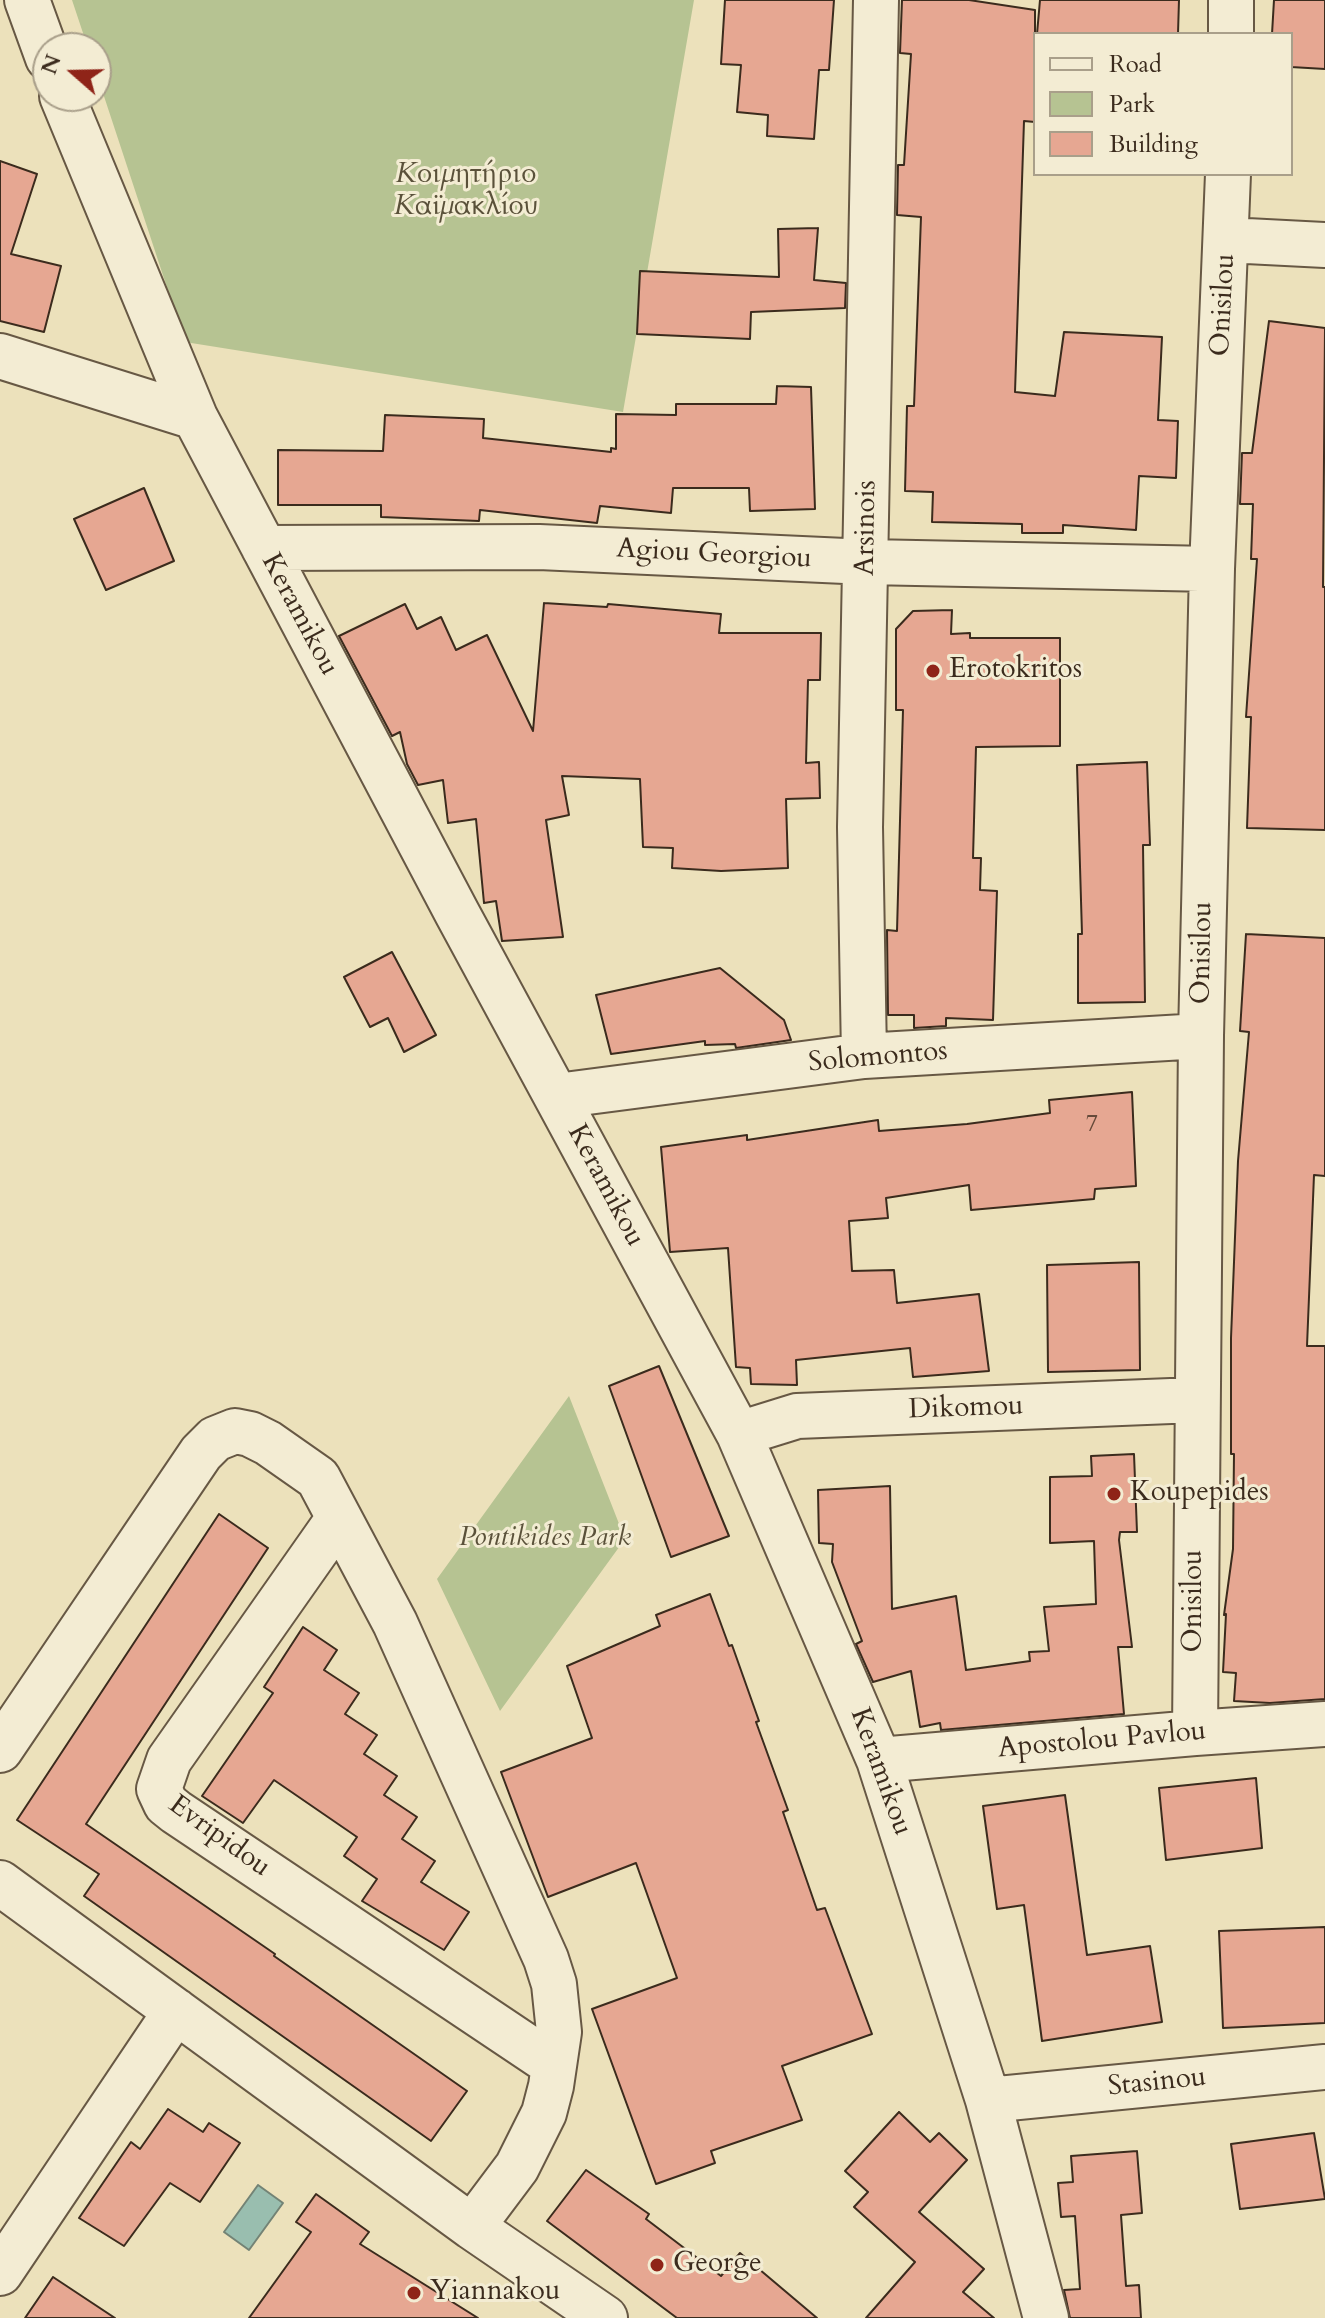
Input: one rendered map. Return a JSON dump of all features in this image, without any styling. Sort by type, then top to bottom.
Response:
[{"type":"street","points":[[27,0],[39,32]]},
{"type":"street","name":"Arsinois","points":[[864,1056],[860,827],[876,0]]},
{"type":"street","points":[[1231,0],[1231,32]]},
{"type":"street","name":"Keramikou","points":[[69,112],[195,417],[450,899],[739,1434],[879,1760],[988,2100],[1046,2318]]},
{"type":"street","name":"Onisilou","points":[[1195,1733],[1201,1036],[1212,569],[1228,176]]},
{"type":"street","points":[[1227,240],[1325,245]]},
{"type":"street","points":[[0,356],[195,417]]},
{"type":"street","name":"Agiou Georgiou","points":[[264,548],[539,547],[867,562],[1212,569]]},
{"type":"street","name":"Solomontos","points":[[557,1096],[864,1056],[1201,1036]]},
{"type":"street","name":"Dikomou","points":[[739,1434],[797,1416],[1196,1400]]},
{"type":"street","points":[[0,1750],[201,1453],[215,1439],[235,1431],[250,1434],[318,1478],[395,1623],[546,1959],[554,1984],[559,2032],[544,2113],[517,2167],[472,2227]]},
{"type":"street","name":"Evripidou","points":[[339,1518],[169,1760],[159,1789],[166,1804],[176,1812],[554,2065]]},
{"type":"street","name":"Apostolou Pavlou","points":[[879,1760],[1325,1724]]},
{"type":"street","points":[[0,1883],[472,2227],[605,2318]]},
{"type":"street","points":[[0,2273],[176,2011]]},
{"type":"street","name":"Stasinou","points":[[988,2100],[1325,2067]]},
{"type":"green space","name":"Κοιμητήριο Καϊμακλίου","points":[[72,0],[694,0],[623,412],[185,342],[109,112],[112,112],[112,32],[83,32]]},
{"type":"green space","name":"Pontikides Park","points":[[569,1396],[625,1539],[500,1711],[437,1579]]},
{"type":"shaded area","points":[[258,2185],[283,2203],[249,2250],[224,2232]]},
{"type":"building","points":[[725,0],[834,0],[829,70],[819,70],[814,139],[767,136],[768,115],[737,112],[741,65],[721,64]]},
{"type":"building","points":[[902,0],[969,0],[1035,10],[1033,122],[1024,121],[1015,392],[1055,396],[1064,332],[1162,337],[1158,420],[1178,421],[1176,478],[1139,476],[1136,530],[1063,525],[1063,533],[1022,533],[1022,524],[932,522],[933,492],[905,491],[907,406],[914,406],[921,217],[897,215],[898,165],[904,165],[911,54],[900,53]]},
{"type":"building","points":[[1040,0],[1179,0],[1178,32],[1037,32]]},
{"type":"building","points":[[1274,0],[1325,0],[1325,69],[1293,67],[1293,32],[1272,32]]},
{"type":"building","points":[[0,161],[37,174],[11,254],[61,266],[44,332],[0,321]]},
{"type":"building","points":[[818,228],[814,280],[846,283],[845,308],[751,312],[750,339],[637,334],[640,271],[779,277],[778,229]]},
{"type":"building","points":[[1269,321],[1325,328],[1325,830],[1247,828],[1251,717],[1246,717],[1257,559],[1251,559],[1253,504],[1240,504],[1242,453],[1252,453]]},
{"type":"building","points":[[777,386],[811,387],[815,509],[750,511],[749,488],[673,488],[671,513],[600,506],[597,523],[480,510],[479,521],[381,517],[381,505],[278,505],[278,450],[383,451],[385,415],[484,419],[483,438],[611,452],[611,448],[616,449],[616,414],[676,415],[676,404],[776,404]]},
{"type":"building","points":[[144,488],[174,561],[106,590],[74,519]]},
{"type":"building","points":[[544,603],[607,607],[608,604],[721,614],[719,633],[821,633],[820,680],[808,680],[806,763],[819,762],[820,798],[786,799],[788,868],[721,871],[672,868],[673,848],[643,847],[640,779],[562,776],[569,815],[546,820],[563,937],[502,941],[496,901],[484,903],[476,819],[448,823],[443,780],[418,785],[407,764],[400,732],[392,736],[339,636],[405,604],[417,629],[441,617],[456,650],[487,635],[533,731]]},
{"type":"building","points":[[952,610],[951,634],[970,633],[970,638],[1060,638],[1060,746],[976,747],[973,858],[981,858],[980,890],[997,891],[993,1020],[946,1018],[946,1026],[914,1028],[914,1015],[888,1015],[887,930],[897,931],[903,710],[896,710],[896,629],[913,611]]},
{"type":"building","points":[[1147,762],[1150,845],[1143,845],[1145,1002],[1078,1003],[1078,934],[1082,934],[1077,765]]},
{"type":"building","points":[[1246,934],[1325,938],[1325,1176],[1314,1175],[1307,1346],[1325,1346],[1325,1699],[1270,1703],[1234,1701],[1236,1673],[1223,1672],[1224,1615],[1233,1549],[1231,1338],[1238,1161],[1249,1032],[1240,1031]]},
{"type":"building","points":[[392,952],[436,1035],[404,1052],[388,1018],[370,1027],[344,977]]},
{"type":"building","points":[[720,968],[784,1020],[791,1040],[736,1048],[735,1044],[705,1045],[705,1041],[611,1054],[596,995]]},
{"type":"building","points":[[1132,1092],[1136,1186],[1095,1189],[1094,1199],[971,1210],[969,1185],[886,1198],[888,1218],[849,1221],[852,1271],[894,1270],[897,1303],[979,1294],[989,1371],[913,1377],[910,1348],[796,1360],[797,1385],[751,1384],[750,1368],[736,1367],[728,1248],[670,1252],[661,1147],[747,1135],[747,1140],[878,1120],[879,1131],[967,1124],[1050,1113],[1049,1100]]},
{"type":"building","points":[[1139,1262],[1140,1370],[1048,1372],[1047,1265]]},
{"type":"building","points":[[659,1366],[729,1536],[671,1557],[609,1386]]},
{"type":"building","points":[[1134,1454],[1137,1532],[1120,1532],[1119,1540],[1132,1647],[1118,1647],[1124,1714],[941,1730],[940,1723],[920,1727],[911,1671],[873,1682],[856,1644],[862,1641],[832,1562],[833,1544],[819,1543],[818,1490],[890,1486],[892,1609],[956,1596],[966,1670],[1030,1661],[1029,1652],[1049,1651],[1044,1607],[1096,1604],[1094,1541],[1050,1543],[1050,1477],[1092,1476],[1091,1456]]},
{"type":"building","points":[[219,1514],[268,1548],[86,1824],[467,2091],[431,2141],[84,1896],[99,1874],[17,1820]]},
{"type":"building","points":[[710,1594],[759,1721],[756,1722],[788,1810],[783,1812],[817,1910],[825,1908],[872,2034],[782,2066],[802,2120],[711,2151],[715,2163],[656,2184],[592,2009],[677,1978],[636,1863],[548,1897],[501,1772],[592,1738],[567,1666],[660,1626],[656,1615]]},
{"type":"building","points":[[303,1627],[337,1650],[324,1670],[359,1693],[345,1714],[377,1735],[364,1754],[397,1776],[384,1795],[417,1817],[402,1839],[435,1861],[421,1882],[469,1912],[444,1950],[362,1901],[377,1879],[344,1856],[357,1837],[274,1780],[243,1823],[202,1796],[273,1693],[264,1687]]},
{"type":"building","points":[[1256,1778],[1262,1848],[1166,1860],[1159,1788]]},
{"type":"building","points":[[1065,1795],[1087,1955],[1150,1946],[1162,2022],[1042,2041],[1024,1905],[997,1909],[983,1806]]},
{"type":"building","points":[[1325,1927],[1325,2023],[1223,2028],[1219,1931]]},
{"type":"building","points":[[168,2109],[203,2132],[209,2123],[240,2143],[200,2202],[170,2183],[124,2246],[79,2218],[131,2142],[140,2149]]},
{"type":"building","points":[[899,2112],[930,2142],[939,2133],[967,2160],[919,2212],[984,2269],[963,2292],[994,2318],[866,2318],[915,2262],[854,2207],[868,2192],[845,2171]]},
{"type":"building","points":[[1314,2133],[1325,2199],[1240,2209],[1231,2144]]},
{"type":"building","points":[[1137,2151],[1142,2213],[1121,2215],[1126,2286],[1139,2285],[1141,2318],[1070,2318],[1064,2290],[1080,2289],[1075,2216],[1061,2217],[1058,2183],[1073,2182],[1071,2156]]},
{"type":"building","points":[[586,2170],[649,2214],[646,2219],[721,2276],[740,2253],[817,2318],[677,2318],[547,2221]]},
{"type":"building","points":[[316,2194],[369,2232],[360,2244],[478,2318],[249,2318],[311,2232],[296,2222]]},
{"type":"building","points":[[53,2277],[115,2318],[25,2318]]},
{"type":"place","name":"Erotokritos","points":[[933,671]]},
{"type":"place","name":"Koupepides","points":[[1114,1494]]},
{"type":"place","name":"George","points":[[657,2265]]},
{"type":"place","name":"Yiannakou","points":[[414,2293]]}]
